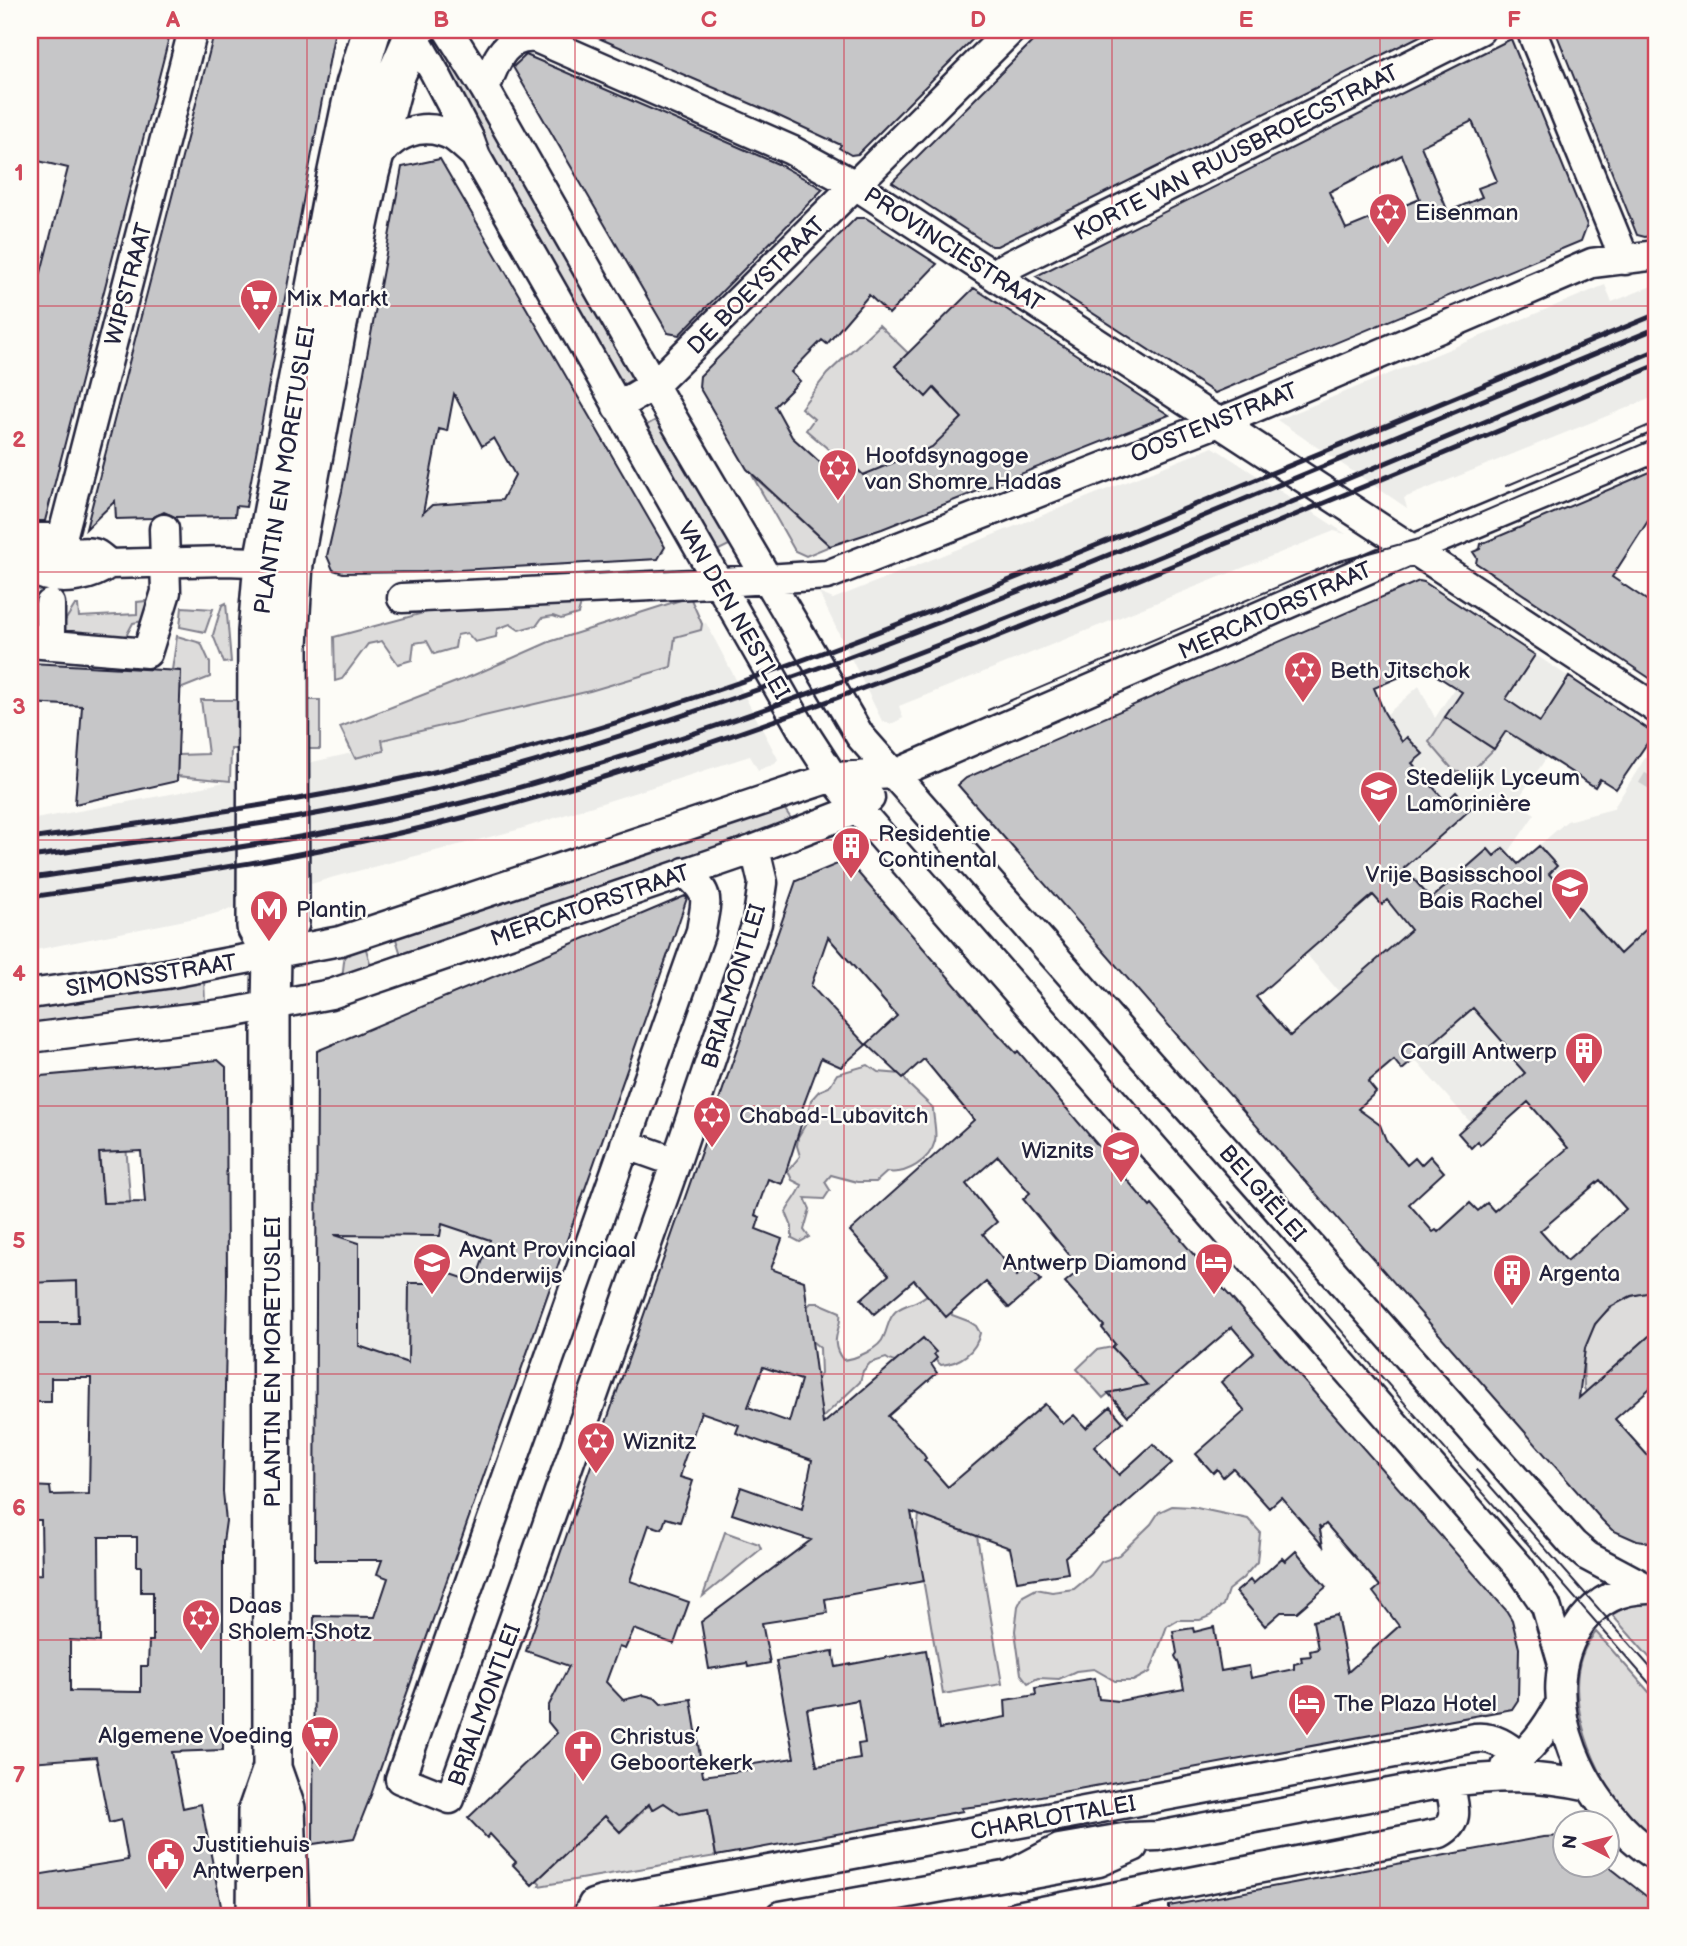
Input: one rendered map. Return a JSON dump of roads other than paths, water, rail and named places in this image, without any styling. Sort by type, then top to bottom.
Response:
[{"type":"main road","name":"PLANTIN EN MORETUSLEI","points":[[290,1916],[286,1808],[272,1768],[272,956],[290,923],[289,645],[279,563],[336,176],[355,85],[372,30]]},
{"type":"main road","name":"PLANTIN EN MORETUSLEI","points":[[279,563],[337,329],[370,173],[396,75],[413,32]]},
{"type":"main road","name":"PLANTIN EN MORETUSLEI","points":[[256,1916],[257,1811],[272,1768]]},
{"type":"street","name":"WIPSTRAAT","points":[[67,545],[193,30]]},
{"type":"street","name":"VAN DEN NESTLEI","points":[[448,30],[485,89],[654,385],[860,736],[895,774]]},
{"type":"street","name":"DE BOEYSTRAAT","points":[[654,385],[1011,30]]},
{"type":"street","name":"KORTE VAN RUUSBROECSTRAAT","points":[[992,274],[1480,30]]},
{"type":"street","points":[[1531,30],[1625,260]]},
{"type":"street","name":"VAN DEN NESTLEI","points":[[413,32],[469,138],[476,157],[617,407],[706,583],[833,777],[858,809]]},
{"type":"street","name":"PROVINCIESTRAAT","points":[[485,89],[492,70],[507,46],[524,37],[536,38],[791,150],[857,186],[1657,709]]},
{"type":"street","points":[[370,173],[385,147],[407,131],[441,131],[456,138],[476,157]]},
{"type":"street","name":"OOSTENSTRAAT","points":[[402,598],[827,575],[1219,422],[1592,264],[1657,255]]},
{"type":"street","points":[[617,407],[654,385]]},
{"type":"street","name":"MERCATORSTRAAT","points":[[271,1006],[331,995],[755,849],[858,809],[895,774],[1657,447]]},
{"type":"street","points":[[50,604],[40,644],[147,653],[166,592],[164,529]]},
{"type":"street","points":[[30,538],[93,552],[109,565]]},
{"type":"street","points":[[32,572],[67,545]]},
{"type":"street","points":[[32,572],[48,576],[80,576],[96,573],[109,565],[279,563]]},
{"type":"street","name":"MERCATORSTRAAT","points":[[272,956],[331,944],[833,777],[895,774]]},
{"type":"street","name":"BELGIËLEI","points":[[895,774],[1573,1544],[1587,1556],[1653,1589]]},
{"type":"street","name":"BELGIËLEI","points":[[858,809],[1520,1568],[1546,1606],[1563,1664]]},
{"type":"street","name":"BRIALMONTLEI","points":[[685,873],[703,888],[706,901],[701,931],[400,1779],[450,1798],[676,1163],[757,923],[763,883],[755,849]]},
{"type":"street","points":[[379,928],[392,974]]},
{"type":"street","name":"SIMONSSTRAAT","points":[[30,994],[272,956]]},
{"type":"street","name":"SIMONSSTRAAT","points":[[30,1038],[271,1006]]},
{"type":"street","points":[[625,1144],[676,1163]]},
{"type":"street","name":"BELGIËLEI","points":[[1653,1589],[1621,1592],[1597,1606],[1578,1627],[1563,1664],[1560,1704],[1567,1731],[1590,1786],[1607,1811],[1632,1838],[1657,1857]]},
{"type":"street","name":"CHARLOTTALEI","points":[[1481,1778],[1521,1757],[1544,1732],[1560,1704]]},
{"type":"street","name":"CHARLOTTALEI","points":[[587,1916],[593,1904],[602,1901],[1475,1738],[1495,1740],[1521,1757]]},
{"type":"street","name":"CHARLOTTALEI","points":[[780,1916],[1010,1875],[1059,1849],[1129,1837],[1158,1836],[1450,1782],[1532,1776],[1590,1786]]},
{"type":"street","points":[[1017,1916],[1068,1912],[1440,1833],[1450,1827],[1455,1812],[1450,1782]]},
{"type":"tunnel","points":[[1651,790],[1657,780]]},
{"type":"tram line","points":[[1506,486],[1657,422]]},
{"type":"tram line","points":[[988,710],[1336,562],[1419,539],[1657,438]]},
{"type":"tram line","points":[[1229,1202],[1657,1692]]},
{"type":"tram line","points":[[1476,1470],[1657,1675]]},
{"type":"railway","points":[[30,839],[256,806],[368,786],[480,761],[640,716],[797,662],[953,603],[1657,314]]},
{"type":"railway","points":[[30,857],[260,824],[432,790],[578,749],[668,720],[933,625],[1657,328]]},
{"type":"railway","points":[[30,878],[260,844],[375,823],[488,796],[647,749],[805,695],[1038,606],[1657,350]]},
{"type":"railway","points":[[30,897],[203,871],[374,839],[488,811],[649,763],[809,708],[1045,618],[1657,365]]},
{"type":"place","name":"Eisenman","points":[[1388,246]]},
{"type":"place","name":"Mix Markt","points":[[259,332]]},
{"type":"place","name":"Hoofdsynagoge van Shomre Hadas","points":[[838,502]]},
{"type":"place","name":"Beth Jitschok","points":[[1303,704]]},
{"type":"place","name":"Stedelijk Lyceum Lamorinière","points":[[1379,824]]},
{"type":"place","name":"Residentie Continental","points":[[851,880]]},
{"type":"place","name":"Vrije Basisschool Bais Rachel","points":[[1570,921]]},
{"type":"place","name":"Plantin","points":[[269,943]]},
{"type":"place","name":"Cargill Antwerp","points":[[1584,1085]]},
{"type":"place","name":"Chabad-Lubavitch","points":[[712,1149]]},
{"type":"place","name":"Wiznits","points":[[1121,1184]]},
{"type":"place","name":"Avant Provinciaal Onderwijs","points":[[432,1296]]},
{"type":"place","name":"Antwerp Diamond","points":[[1214,1296]]},
{"type":"place","name":"Argenta","points":[[1512,1307]]},
{"type":"place","name":"Wiznitz","points":[[596,1475]]},
{"type":"place","name":"Daas Sholem-Shotz","points":[[201,1652]]},
{"type":"place","name":"The Plaza Hotel","points":[[1307,1737]]},
{"type":"place","name":"Algemene Voeding","points":[[320,1769]]},
{"type":"place","name":"Christus’ Geboortekerk","points":[[583,1783]]},
{"type":"place","name":"Justitiehuis Antwerpen","points":[[166,1891]]}]
